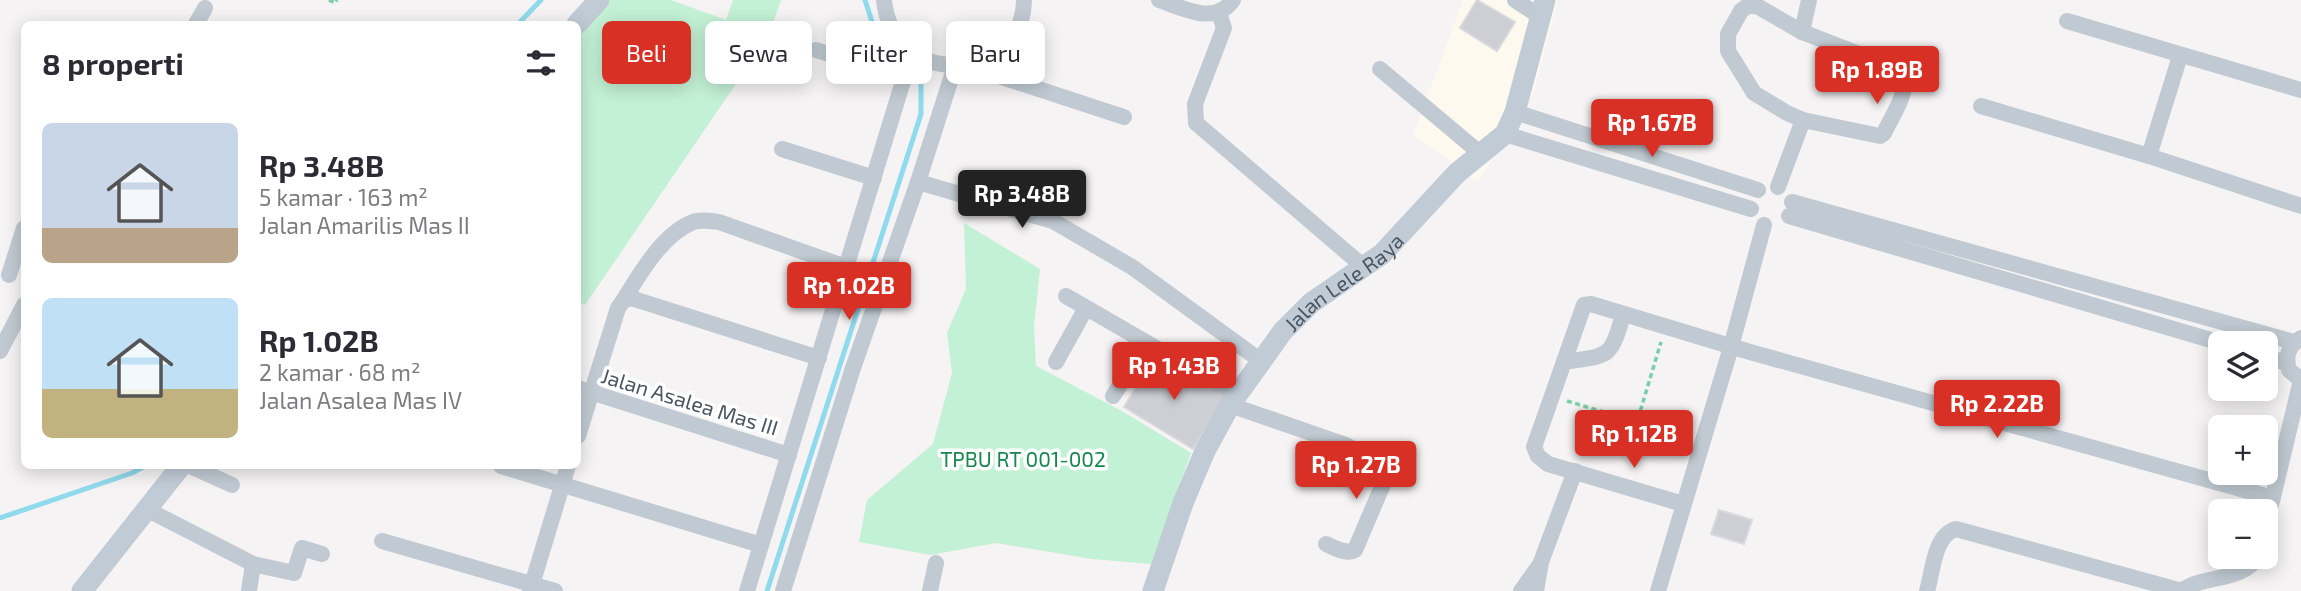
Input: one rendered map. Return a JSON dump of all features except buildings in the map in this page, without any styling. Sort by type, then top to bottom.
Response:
[{"type":"street","points":[[580,21],[599,0]]},
{"type":"street","points":[[884,0],[889,21]]},
{"type":"street","points":[[1020,21],[1024,0]]},
{"type":"street","points":[[1159,0],[1206,15],[1219,13],[1233,0]]},
{"type":"street","points":[[1515,0],[1543,8]]},
{"type":"street","points":[[1802,32],[1810,0]]},
{"type":"street","points":[[1747,6],[1756,6],[1802,32],[1859,54],[1904,77],[1905,82],[1893,114],[1880,136],[1803,120],[1787,113],[1754,93],[1728,51],[1728,34],[1741,11],[1747,6]]},
{"type":"street","points":[[198,21],[205,8]]},
{"type":"street","name":"Jalan Lele Raya","points":[[1153,591],[1194,475],[1234,400],[1283,331],[1311,303],[1382,254],[1457,173],[1505,134],[1515,112],[1543,8]]},
{"type":"street","points":[[1219,13],[1224,28],[1195,104],[1196,123],[1365,268]]},
{"type":"street","points":[[2067,21],[2301,90]]},
{"type":"street","points":[[816,50],[826,52]]},
{"type":"street","points":[[2149,156],[2180,56]]},
{"type":"street","points":[[1380,69],[1480,154]]},
{"type":"street","points":[[747,591],[903,84]]},
{"type":"street","points":[[783,591],[853,368],[953,84]]},
{"type":"street","points":[[1018,84],[1124,117]]},
{"type":"street","points":[[1981,106],[2149,156],[2301,206]]},
{"type":"street","points":[[1515,112],[1758,190]]},
{"type":"street","points":[[1778,187],[1803,120]]},
{"type":"street","points":[[1505,134],[1751,209]]},
{"type":"street","points":[[782,149],[874,178]]},
{"type":"street","points":[[918,182],[1052,220],[1132,267],[1261,361]]},
{"type":"street","points":[[1771,185],[1778,187],[1785,191],[1790,209],[1778,225],[1764,225],[1753,216],[1753,195],[1771,185]]},
{"type":"street","points":[[1790,209],[2298,340]]},
{"type":"street","points":[[1790,209],[2208,339]]},
{"type":"street","points":[[581,413],[584,390],[618,307],[650,259],[671,237],[691,223],[719,222],[846,267]]},
{"type":"street","points":[[1658,591],[1731,347],[1764,225]]},
{"type":"street","points":[[21,235],[5,272],[21,281]]},
{"type":"street","points":[[1066,296],[1147,343],[1234,400],[1346,445],[1408,477]]},
{"type":"street","points":[[623,301],[631,298],[819,358]]},
{"type":"street","points":[[1683,505],[1548,464],[1538,456],[1534,447],[1584,305],[1591,304],[1731,347],[2273,498],[2301,380],[2289,370],[2287,363],[2290,348],[2298,340]]},
{"type":"street","points":[[1056,362],[1086,308]]},
{"type":"street","points":[[0,351],[21,311]]},
{"type":"street","points":[[1564,362],[1602,356],[1610,351],[1622,314]]},
{"type":"street","points":[[1113,396],[1147,343]]},
{"type":"street","points":[[2278,360],[2287,363]]},
{"type":"street","name":"Jalan Asalea Mas III","points":[[584,390],[789,454]]},
{"type":"street","points":[[1326,544],[1341,551],[1355,551],[1390,468]]},
{"type":"street","points":[[82,591],[179,469]]},
{"type":"street","points":[[197,469],[232,485]]},
{"type":"street","points":[[511,469],[761,545]]},
{"type":"street","points":[[531,587],[567,469]]},
{"type":"street","points":[[1536,591],[1541,562],[1574,471]]},
{"type":"street","points":[[148,510],[253,564],[294,573],[302,548],[322,554]]},
{"type":"street","points":[[1927,591],[1941,539],[1946,532],[1956,529],[2182,591],[2191,584],[2249,569]]},
{"type":"street","points":[[382,541],[531,587],[555,591]]},
{"type":"street","points":[[1521,591],[1541,562]]},
{"type":"street","points":[[930,591],[936,563]]},
{"type":"street","points":[[249,591],[253,564]]},
{"type":"path","points":[[329,0],[335,3],[337,0]]},
{"type":"path","points":[[1552,396],[1637,422],[1666,328]]},
{"type":"shaded area","points":[[1463,0],[1558,0],[1533,94],[1478,181],[1413,135]]},
{"type":"green space","points":[[607,0],[671,0],[726,20],[733,0],[781,0],[774,21],[705,21],[705,84],[736,84],[585,305],[581,303],[581,30]]},
{"type":"green space","name":"TPBU RT 001-002","points":[[964,223],[1040,269],[1034,326],[1036,366],[1122,411],[1191,453],[1151,564],[1092,559],[996,543],[931,555],[859,542],[867,500],[933,444],[952,373],[947,333],[966,289]]},
{"type":"waterway","points":[[521,21],[541,0]]},
{"type":"waterway","points":[[767,591],[921,114],[921,77],[874,28],[865,0]]},
{"type":"waterway","points":[[0,518],[139,469]]}]
